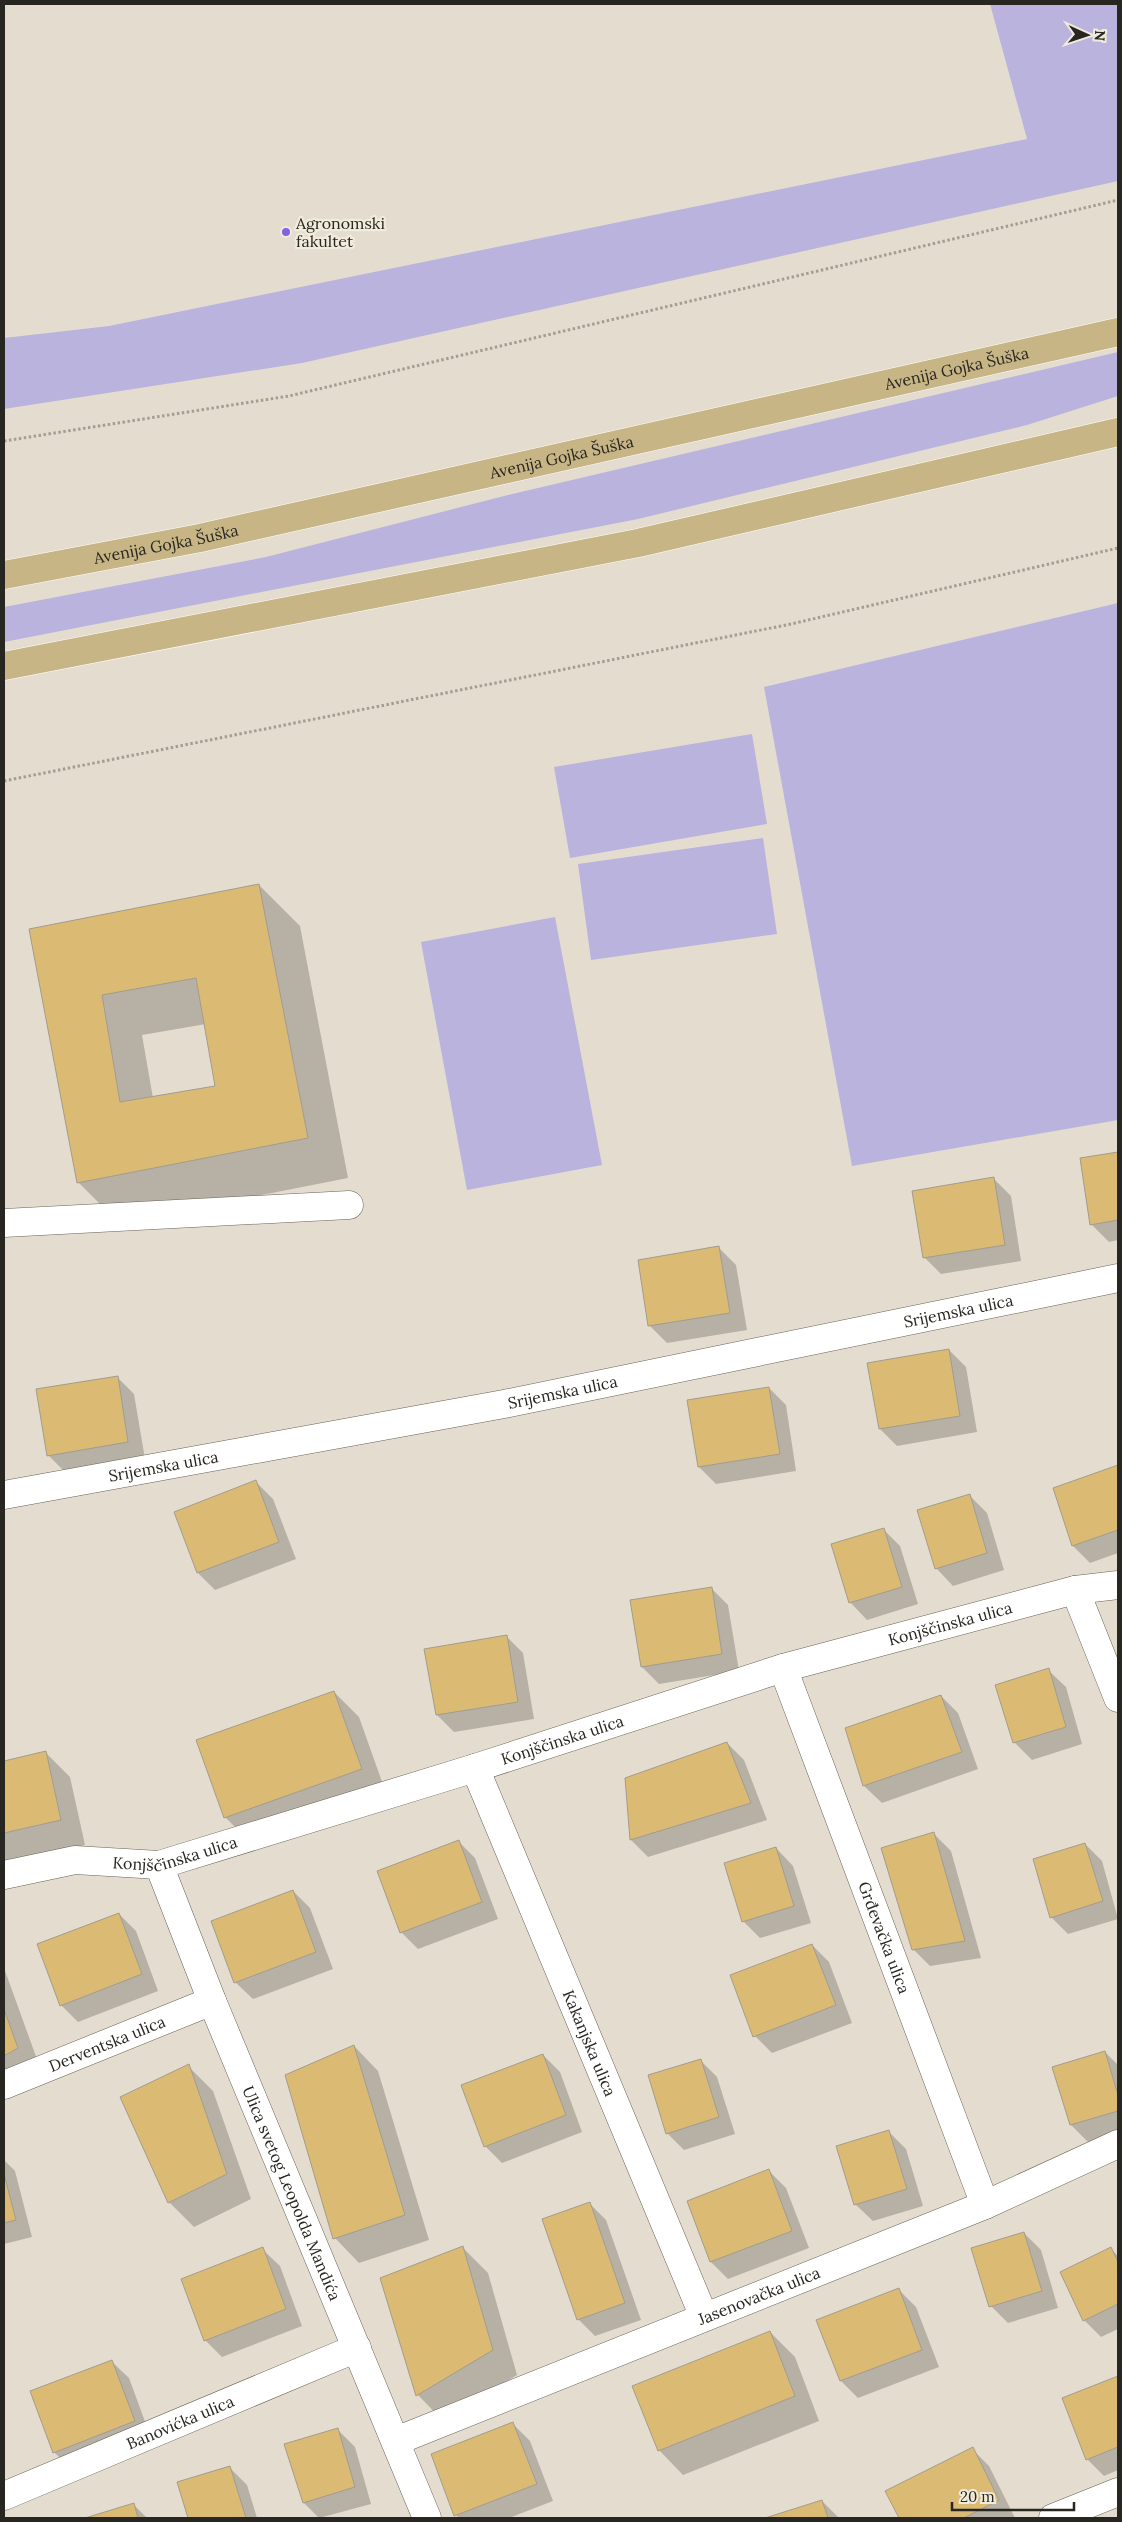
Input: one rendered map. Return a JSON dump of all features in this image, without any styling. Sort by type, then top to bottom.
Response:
[{"type":"main road","name":"Avenija Gojka Šuška","points":[[4,574],[200,538],[1118,332]]},
{"type":"main road","points":[[4,666],[638,543],[1118,432]]},
{"type":"street","points":[[4,1223],[349,1205]]},
{"type":"street","name":"Srijemska ulica","points":[[4,1495],[504,1404],[1118,1278]]},
{"type":"street","name":"Konjščinska ulica","points":[[4,1875],[75,1860],[160,1865],[475,1768],[783,1668],[1075,1590],[1118,1585]]},
{"type":"street","points":[[1075,1590],[1118,1698]]},
{"type":"street","name":"Grđevačka ulica","points":[[783,1668],[984,2205]]},
{"type":"street","name":"Kakanjska ulica","points":[[475,1768],[704,2317]]},
{"type":"street","name":"Ulica svetog Leopolda Mandića","points":[[160,1865],[212,2001],[427,2518]]},
{"type":"street","name":"Derventska ulica","points":[[4,2085],[212,2001]]},
{"type":"street","name":"Jasenovačka ulica","points":[[396,2441],[984,2205],[1118,2144]]},
{"type":"street","name":"Banovićka ulica","points":[[4,2496],[357,2348]]},
{"type":"street","points":[[1053,2518],[1118,2492]]},
{"type":"path","points":[[4,441],[289,396],[1118,200]]},
{"type":"path","points":[[4,781],[791,624],[1118,548]]},
{"type":"shaded area","points":[[990,4],[1118,4],[1118,181],[302,363],[4,409],[4,338],[109,326],[1027,139]]},
{"type":"shaded area","points":[[1118,352],[1118,396],[1027,425],[638,519],[4,642],[4,607],[266,557],[504,496]]},
{"type":"shaded area","points":[[1118,603],[1118,1120],[852,1166],[764,687]]},
{"type":"shaded area","points":[[752,734],[767,824],[570,858],[554,767]]},
{"type":"shaded area","points":[[763,838],[777,934],[591,960],[578,864]]},
{"type":"shaded area","points":[[555,917],[602,1165],[467,1190],[421,942]]},
{"type":"building","points":[[259,884],[308,1138],[77,1183],[29,929]],"holes":[[[196,978],[215,1086],[120,1102],[102,995]]]},
{"type":"building","points":[[1118,1152],[1118,1220],[1090,1225],[1080,1158]]},
{"type":"building","points":[[994,1177],[1005,1245],[923,1258],[912,1191]]},
{"type":"building","points":[[719,1246],[730,1313],[648,1326],[638,1260]]},
{"type":"building","points":[[949,1349],[960,1416],[879,1429],[867,1363]]},
{"type":"building","points":[[118,1376],[128,1442],[47,1456],[36,1389]]},
{"type":"building","points":[[769,1387],[780,1454],[698,1467],[687,1400]]},
{"type":"building","points":[[1118,1465],[1118,1530],[1072,1546],[1053,1488]]},
{"type":"building","points":[[256,1480],[279,1542],[197,1573],[174,1512]]},
{"type":"building","points":[[970,1494],[987,1553],[935,1569],[917,1510]]},
{"type":"building","points":[[884,1528],[902,1587],[849,1603],[831,1544]]},
{"type":"building","points":[[712,1587],[722,1654],[641,1667],[630,1600]]},
{"type":"building","points":[[507,1635],[518,1702],[436,1715],[424,1649]]},
{"type":"building","points":[[1049,1668],[1066,1727],[1013,1743],[995,1685]]},
{"type":"building","points":[[334,1691],[362,1769],[224,1818],[196,1740]]},
{"type":"building","points":[[941,1695],[962,1752],[863,1786],[845,1728]]},
{"type":"building","points":[[727,1742],[751,1803],[630,1840],[625,1778]]},
{"type":"building","points":[[46,1751],[61,1820],[4,1833],[4,1761]]},
{"type":"building","points":[[934,1832],[965,1941],[912,1950],[881,1848]]},
{"type":"building","points":[[459,1840],[482,1902],[400,1933],[377,1871]]},
{"type":"building","points":[[1085,1843],[1103,1901],[1050,1918],[1033,1859]]},
{"type":"building","points":[[776,1847],[794,1906],[742,1922],[724,1863]]},
{"type":"building","points":[[293,1890],[316,1952],[234,1983],[211,1921]]},
{"type":"building","points":[[119,1913],[142,1974],[60,2006],[37,1944]]},
{"type":"building","points":[[812,1944],[836,2005],[753,2037],[730,1975]]},
{"type":"building","points":[[4,2009],[18,2048],[4,2056]]},
{"type":"building","points":[[354,2045],[405,2215],[333,2239],[285,2075]]},
{"type":"building","points":[[1105,2051],[1118,2095],[1118,2111],[1070,2125],[1052,2067]]},
{"type":"building","points":[[543,2054],[566,2115],[484,2147],[461,2085]]},
{"type":"building","points":[[701,2059],[719,2117],[666,2134],[648,2075]]},
{"type":"building","points":[[189,2064],[227,2174],[168,2203],[120,2097]]},
{"type":"building","points":[[889,2130],[907,2189],[854,2205],[836,2146]]},
{"type":"building","points":[[769,2169],[792,2231],[710,2262],[687,2201]]},
{"type":"building","points":[[4,2174],[16,2220],[4,2223]]},
{"type":"building","points":[[590,2202],[625,2303],[577,2320],[542,2219]]},
{"type":"building","points":[[1024,2232],[1042,2291],[989,2307],[971,2248]]},
{"type":"building","points":[[463,2246],[493,2350],[416,2396],[380,2278]]},
{"type":"building","points":[[263,2247],[286,2309],[204,2341],[181,2279]]},
{"type":"building","points":[[1111,2247],[1118,2262],[1118,2304],[1083,2321],[1060,2272]]},
{"type":"building","points":[[899,2288],[922,2350],[840,2381],[816,2320]]},
{"type":"building","points":[[770,2331],[795,2396],[658,2451],[632,2386]]},
{"type":"building","points":[[112,2360],[135,2421],[53,2453],[30,2391]]},
{"type":"building","points":[[1118,2376],[1118,2447],[1086,2460],[1062,2398]]},
{"type":"building","points":[[513,2422],[537,2484],[454,2516],[431,2454]]},
{"type":"building","points":[[338,2428],[355,2487],[303,2503],[284,2444]]},
{"type":"building","points":[[973,2447],[999,2500],[964,2518],[899,2518],[885,2491]]},
{"type":"building","points":[[230,2466],[246,2518],[188,2518],[177,2482]]},
{"type":"building","points":[[822,2500],[828,2518],[765,2518]]},
{"type":"building","points":[[134,2503],[138,2518],[85,2518]]},
{"type":"place","name":"Agronomski fakultet","points":[[286,232]]}]
